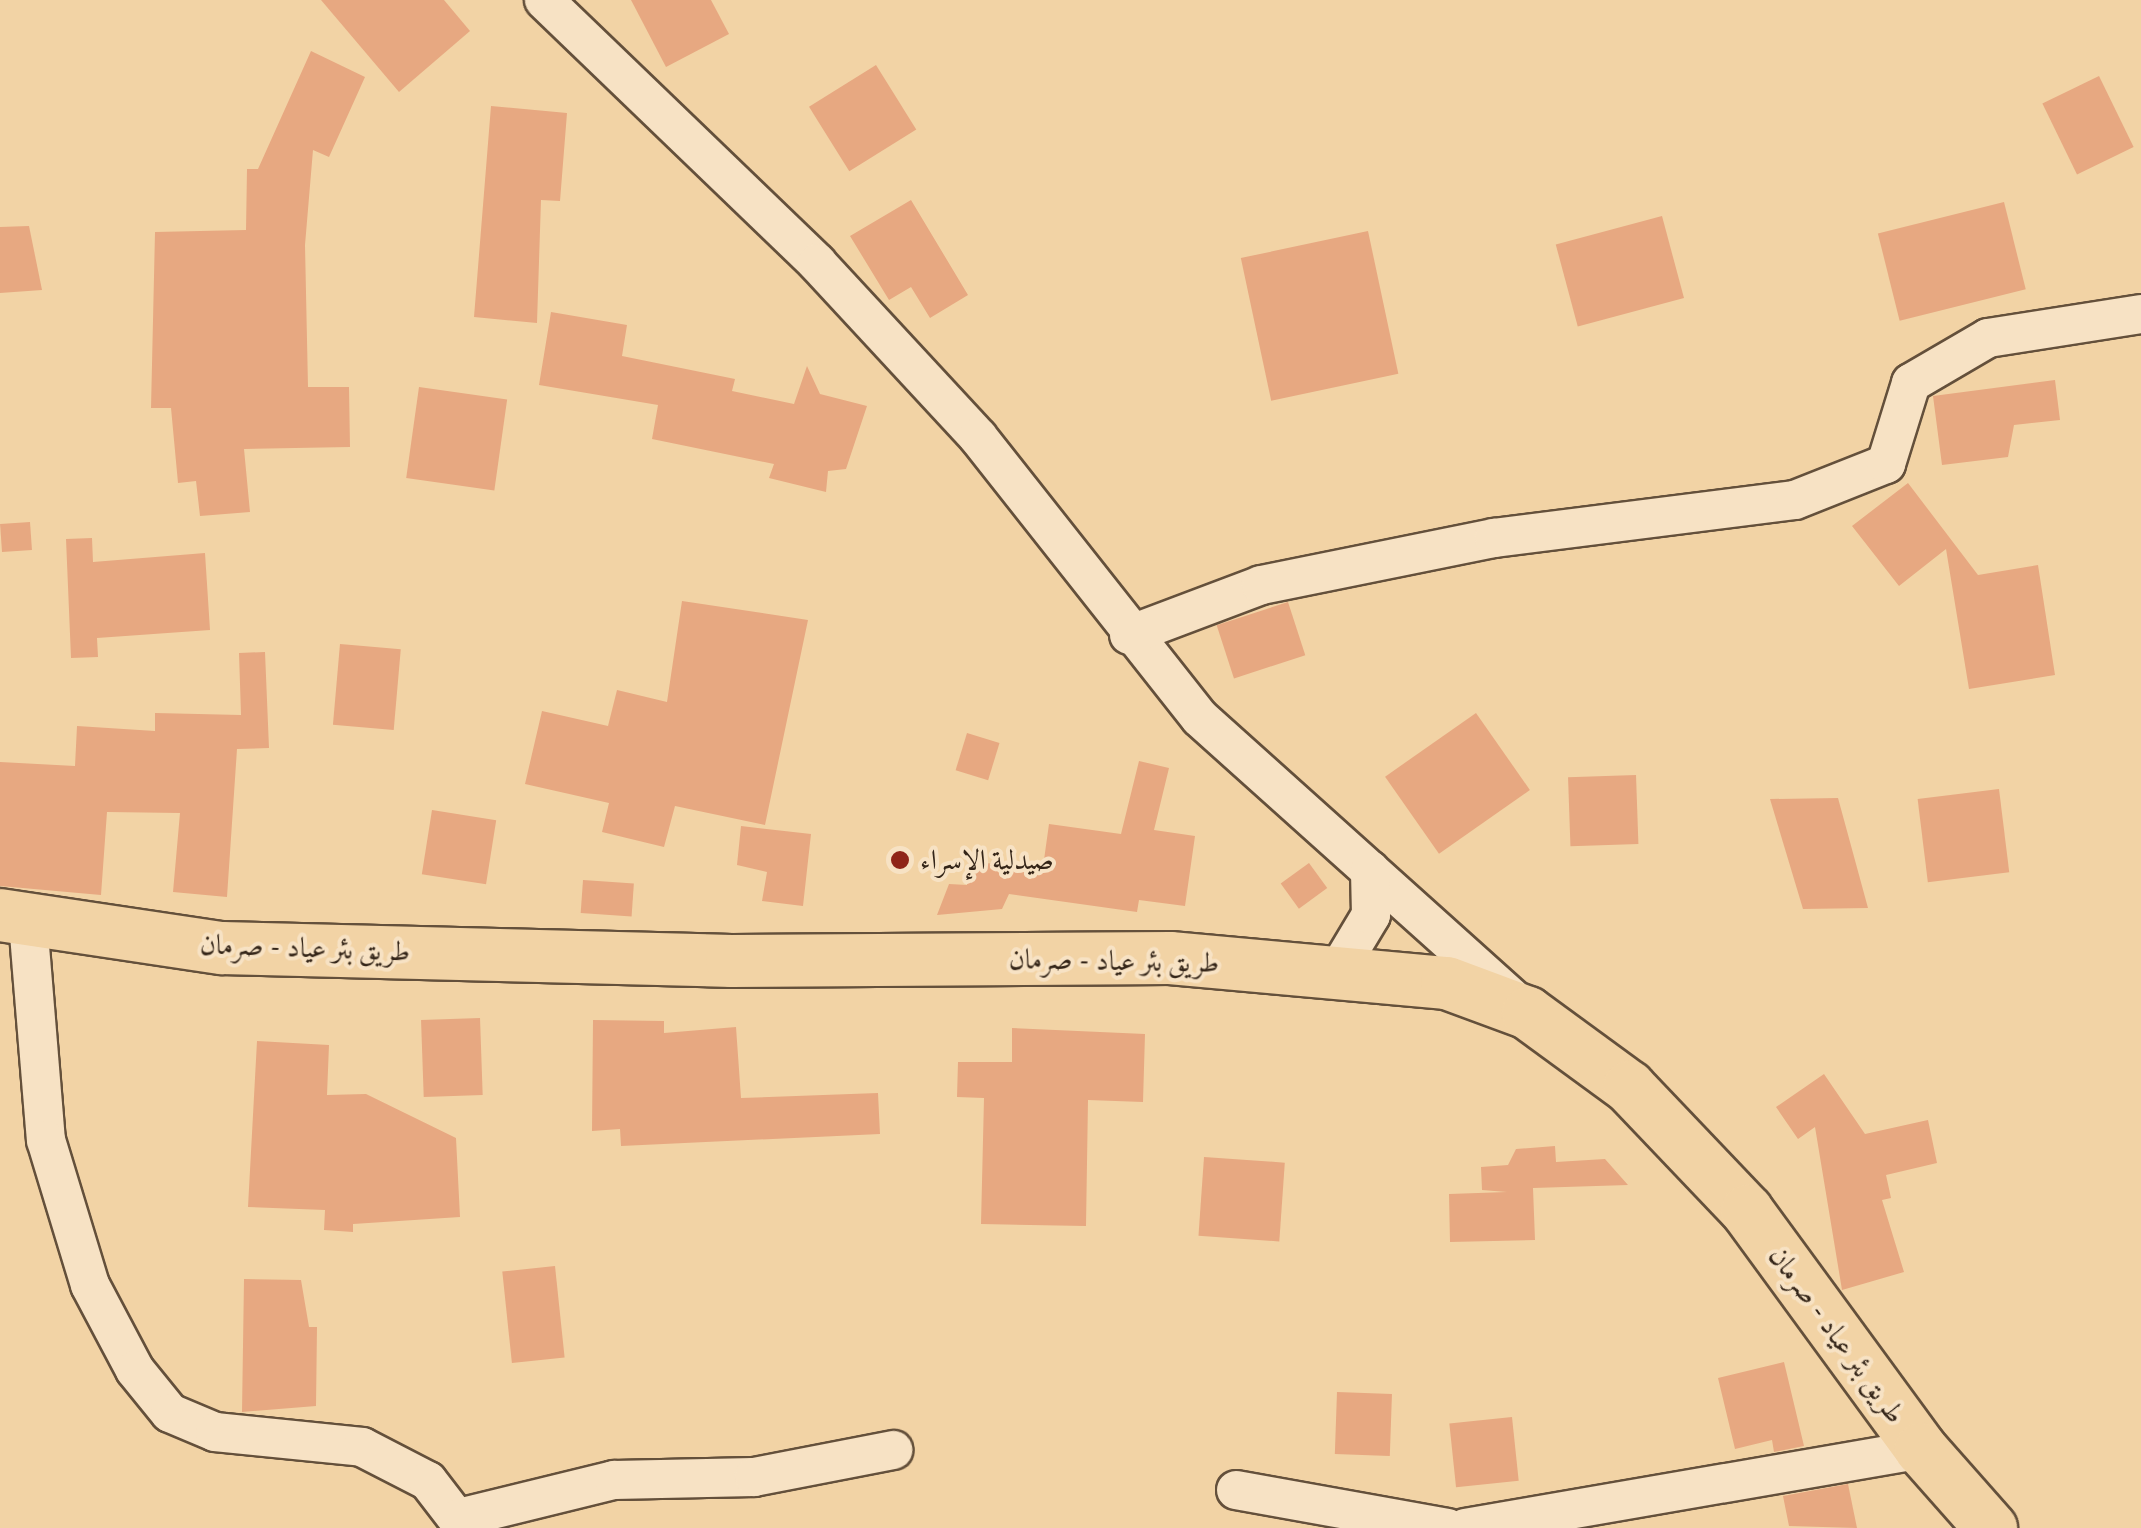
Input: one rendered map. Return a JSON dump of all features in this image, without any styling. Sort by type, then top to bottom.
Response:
[{"type":"highway","name":"طريق بئر عياد - صرمان","points":[[14,918],[222,948],[732,961],[1170,958],[1338,970],[1447,983],[1528,1013],[1629,1088],[1746,1211],[1921,1448],[1991,1528]]},
{"type":"street","points":[[544,0],[818,264],[978,437],[1129,635],[1200,718],[1528,1013]]},
{"type":"street","points":[[1129,635],[1280,581],[1494,538],[1795,500],[1886,464],[1911,383],[1988,338],[2141,314]]},
{"type":"street","points":[[1338,970],[1371,915],[1370,870]]},
{"type":"street","points":[[14,918],[46,1140],[90,1285],[134,1370],[170,1414],[215,1432],[362,1447],[428,1481],[461,1523],[614,1480],[754,1478],[893,1450]]},
{"type":"street","points":[[1465,1528],[1921,1448]]},
{"type":"street","points":[[1236,1490],[1448,1528]]},
{"type":"building","points":[[321,0],[444,0],[470,31],[399,92]]},
{"type":"building","points":[[631,0],[711,0],[729,34],[666,67]]},
{"type":"building","points":[[311,51],[365,77],[329,157],[313,150],[305,245],[308,387],[349,387],[350,447],[244,449],[250,512],[200,516],[196,481],[178,483],[171,408],[151,408],[155,232],[246,230],[247,169],[258,169]]},
{"type":"building","points":[[876,65],[916,129],[849,171],[809,107]]},
{"type":"building","points":[[2099,76],[2134,147],[2077,175],[2042,104]]},
{"type":"building","points":[[491,106],[567,113],[560,201],[541,200],[537,323],[474,317]]},
{"type":"building","points":[[911,200],[968,295],[930,318],[911,287],[889,300],[850,236]]},
{"type":"building","points":[[2004,202],[2026,289],[1900,321],[1878,233]]},
{"type":"building","points":[[1662,216],[1684,298],[1578,327],[1556,244]]},
{"type":"building","points":[[29,226],[42,290],[0,293],[0,227]]},
{"type":"building","points":[[1368,231],[1398,374],[1271,401],[1241,258]]},
{"type":"building","points":[[551,312],[627,325],[622,356],[735,379],[732,391],[794,404],[807,366],[820,394],[867,406],[846,469],[828,471],[826,492],[769,478],[774,464],[652,439],[658,405],[539,385]]},
{"type":"building","points":[[2055,380],[2060,420],[2014,425],[2008,457],[1942,465],[1933,396]]},
{"type":"building","points":[[419,387],[507,399],[494,490],[406,478]]},
{"type":"building","points":[[1908,483],[1978,575],[2038,565],[2055,675],[1969,689],[1946,549],[1899,586],[1852,526]]},
{"type":"building","points":[[30,522],[32,550],[2,552],[0,524]]},
{"type":"building","points":[[92,538],[93,562],[205,553],[210,630],[97,638],[98,657],[71,658],[66,539]]},
{"type":"building","points":[[682,601],[808,620],[765,825],[675,806],[664,847],[602,832],[609,803],[525,784],[542,711],[608,726],[617,690],[667,702]]},
{"type":"building","points":[[1288,602],[1305,655],[1234,678],[1217,625]]},
{"type":"building","points":[[340,644],[401,649],[394,730],[333,725]]},
{"type":"building","points":[[265,652],[269,748],[237,749],[227,897],[173,892],[180,813],[107,812],[101,895],[0,886],[0,762],[75,766],[77,726],[155,731],[155,713],[241,715],[239,653]]},
{"type":"building","points":[[1476,713],[1530,790],[1439,854],[1385,777]]},
{"type":"building","points":[[967,733],[1000,743],[988,780],[956,770]]},
{"type":"building","points":[[1139,761],[1169,768],[1154,830],[1195,836],[1185,906],[1139,900],[1137,912],[1009,894],[1002,909],[937,915],[949,884],[967,885],[968,862],[1043,867],[1049,824],[1121,834]]},
{"type":"building","points":[[1636,775],[1638,844],[1570,846],[1568,777]]},
{"type":"building","points":[[1999,789],[2009,872],[1928,882],[1918,799]]},
{"type":"building","points":[[1838,798],[1868,908],[1803,909],[1770,799]]},
{"type":"building","points":[[432,810],[496,820],[486,884],[422,874]]},
{"type":"building","points":[[741,826],[811,834],[803,906],[762,901],[767,872],[737,865]]},
{"type":"building","points":[[1309,863],[1327,888],[1299,909],[1281,884]]},
{"type":"building","points":[[583,880],[634,884],[632,916],[581,913]]},
{"type":"building","points":[[480,1018],[483,1095],[424,1097],[421,1020]]},
{"type":"building","points":[[593,1020],[664,1021],[664,1033],[736,1027],[741,1098],[878,1093],[880,1134],[621,1146],[620,1129],[592,1131]]},
{"type":"building","points":[[1012,1028],[1145,1034],[1143,1102],[1088,1100],[1086,1226],[981,1224],[984,1098],[957,1097],[958,1062],[1012,1062]]},
{"type":"building","points":[[257,1041],[329,1045],[327,1095],[366,1094],[456,1138],[460,1217],[353,1224],[353,1232],[324,1230],[325,1210],[248,1207]]},
{"type":"building","points":[[1824,1074],[1865,1134],[1928,1120],[1937,1163],[1886,1175],[1891,1198],[1882,1200],[1904,1272],[1842,1290],[1815,1127],[1798,1139],[1776,1107]]},
{"type":"building","points":[[1555,1146],[1556,1162],[1605,1159],[1628,1185],[1533,1188],[1535,1240],[1450,1242],[1449,1194],[1507,1192],[1482,1190],[1481,1167],[1508,1165],[1516,1149]]},
{"type":"building","points":[[1204,1157],[1285,1163],[1279,1241],[1198,1236]]},
{"type":"building","points":[[555,1266],[565,1357],[512,1363],[502,1272]]},
{"type":"building","points":[[244,1279],[301,1280],[309,1327],[317,1327],[316,1406],[242,1412]]},
{"type":"building","points":[[1784,1362],[1804,1446],[1774,1452],[1772,1440],[1735,1449],[1718,1378]]},
{"type":"building","points":[[1337,1392],[1392,1394],[1390,1456],[1335,1454]]},
{"type":"building","points":[[1512,1417],[1519,1481],[1456,1487],[1449,1424]]},
{"type":"building","points":[[1848,1484],[1857,1528],[1789,1526],[1783,1496]]},
{"type":"place","name":"صيدلية الإسراء","points":[[900,860]]}]
